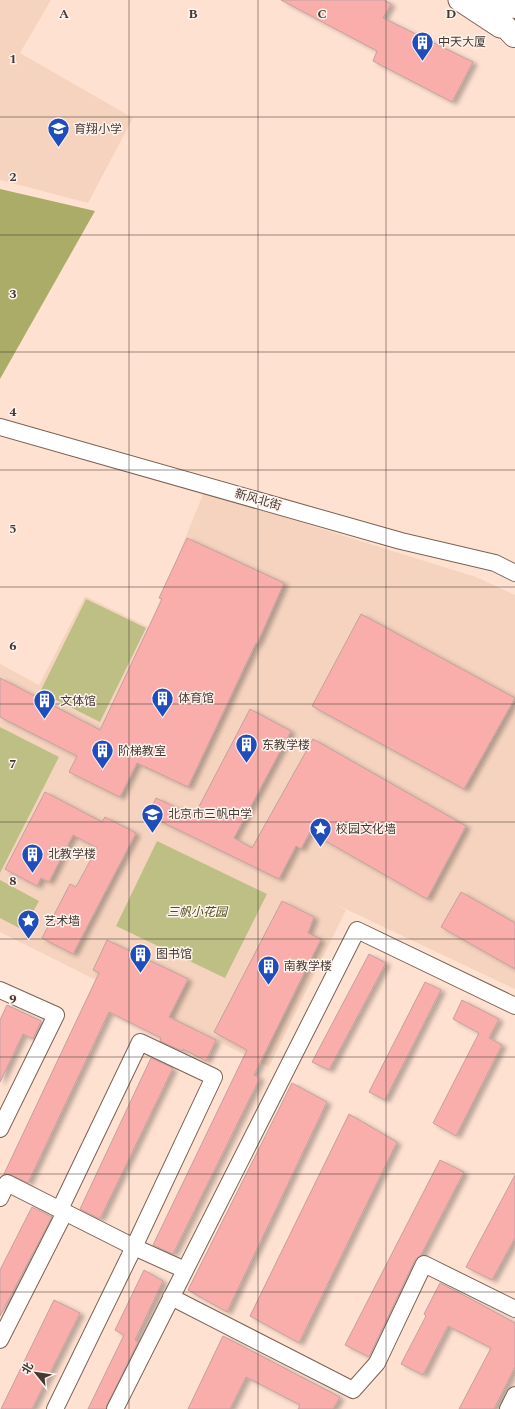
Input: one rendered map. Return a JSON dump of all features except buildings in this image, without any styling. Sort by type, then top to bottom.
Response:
[{"type":"highway","points":[[481,0],[515,36]]},
{"type":"highway","points":[[504,0],[515,8]]},
{"type":"main road","points":[[459,0],[515,36]]},
{"type":"street","name":"新风北街","points":[[0,427],[401,541],[495,563],[515,573]]},
{"type":"street","points":[[115,1409],[357,930],[515,1006]]},
{"type":"street","points":[[0,990],[56,1015],[0,1129]]},
{"type":"street","points":[[0,1340],[140,1042],[214,1077],[134,1247],[55,1409]]},
{"type":"street","points":[[0,1198],[4,1181],[134,1247],[185,1270]]},
{"type":"street","points":[[171,1297],[353,1390],[377,1363],[424,1264],[515,1309]]},
{"type":"street","points":[[508,1409],[515,1395]]},
{"type":"shaded area","name":"育翔小学","points":[[0,0],[51,0],[20,53],[133,118],[88,203],[0,180]]},
{"type":"shaded area","points":[[204,492],[476,577],[515,595],[515,989],[333,903],[346,910],[269,1067],[0,932],[0,664],[39,685],[85,596],[149,627]]},
{"type":"green space","points":[[0,189],[95,211],[0,379]]},
{"type":"green space","points":[[86,599],[146,628],[100,722],[40,692]]},
{"type":"green space","points":[[0,727],[59,757],[0,873]]},
{"type":"green space","name":"三帆小花园","points":[[157,841],[267,894],[225,978],[116,926]]},
{"type":"green space","points":[[0,880],[39,901],[23,930],[0,918]]},
{"type":"place","name":"中天大厦","points":[[423,62]]},
{"type":"place","name":"育翔小学","points":[[58,148]]},
{"type":"place","name":"体育馆","points":[[163,718]]},
{"type":"place","name":"文体馆","points":[[45,720]]},
{"type":"place","name":"东教学楼","points":[[247,764]]},
{"type":"place","name":"阶梯教室","points":[[102,770]]},
{"type":"place","name":"北京市三帆中学","points":[[153,834]]},
{"type":"place","name":"校园文化墙","points":[[321,848]]},
{"type":"place","name":"北教学楼","points":[[33,874]]},
{"type":"place","name":"艺术墙","points":[[29,940]]},
{"type":"place","name":"图书馆","points":[[140,974]]},
{"type":"place","name":"南教学楼","points":[[268,986]]}]
